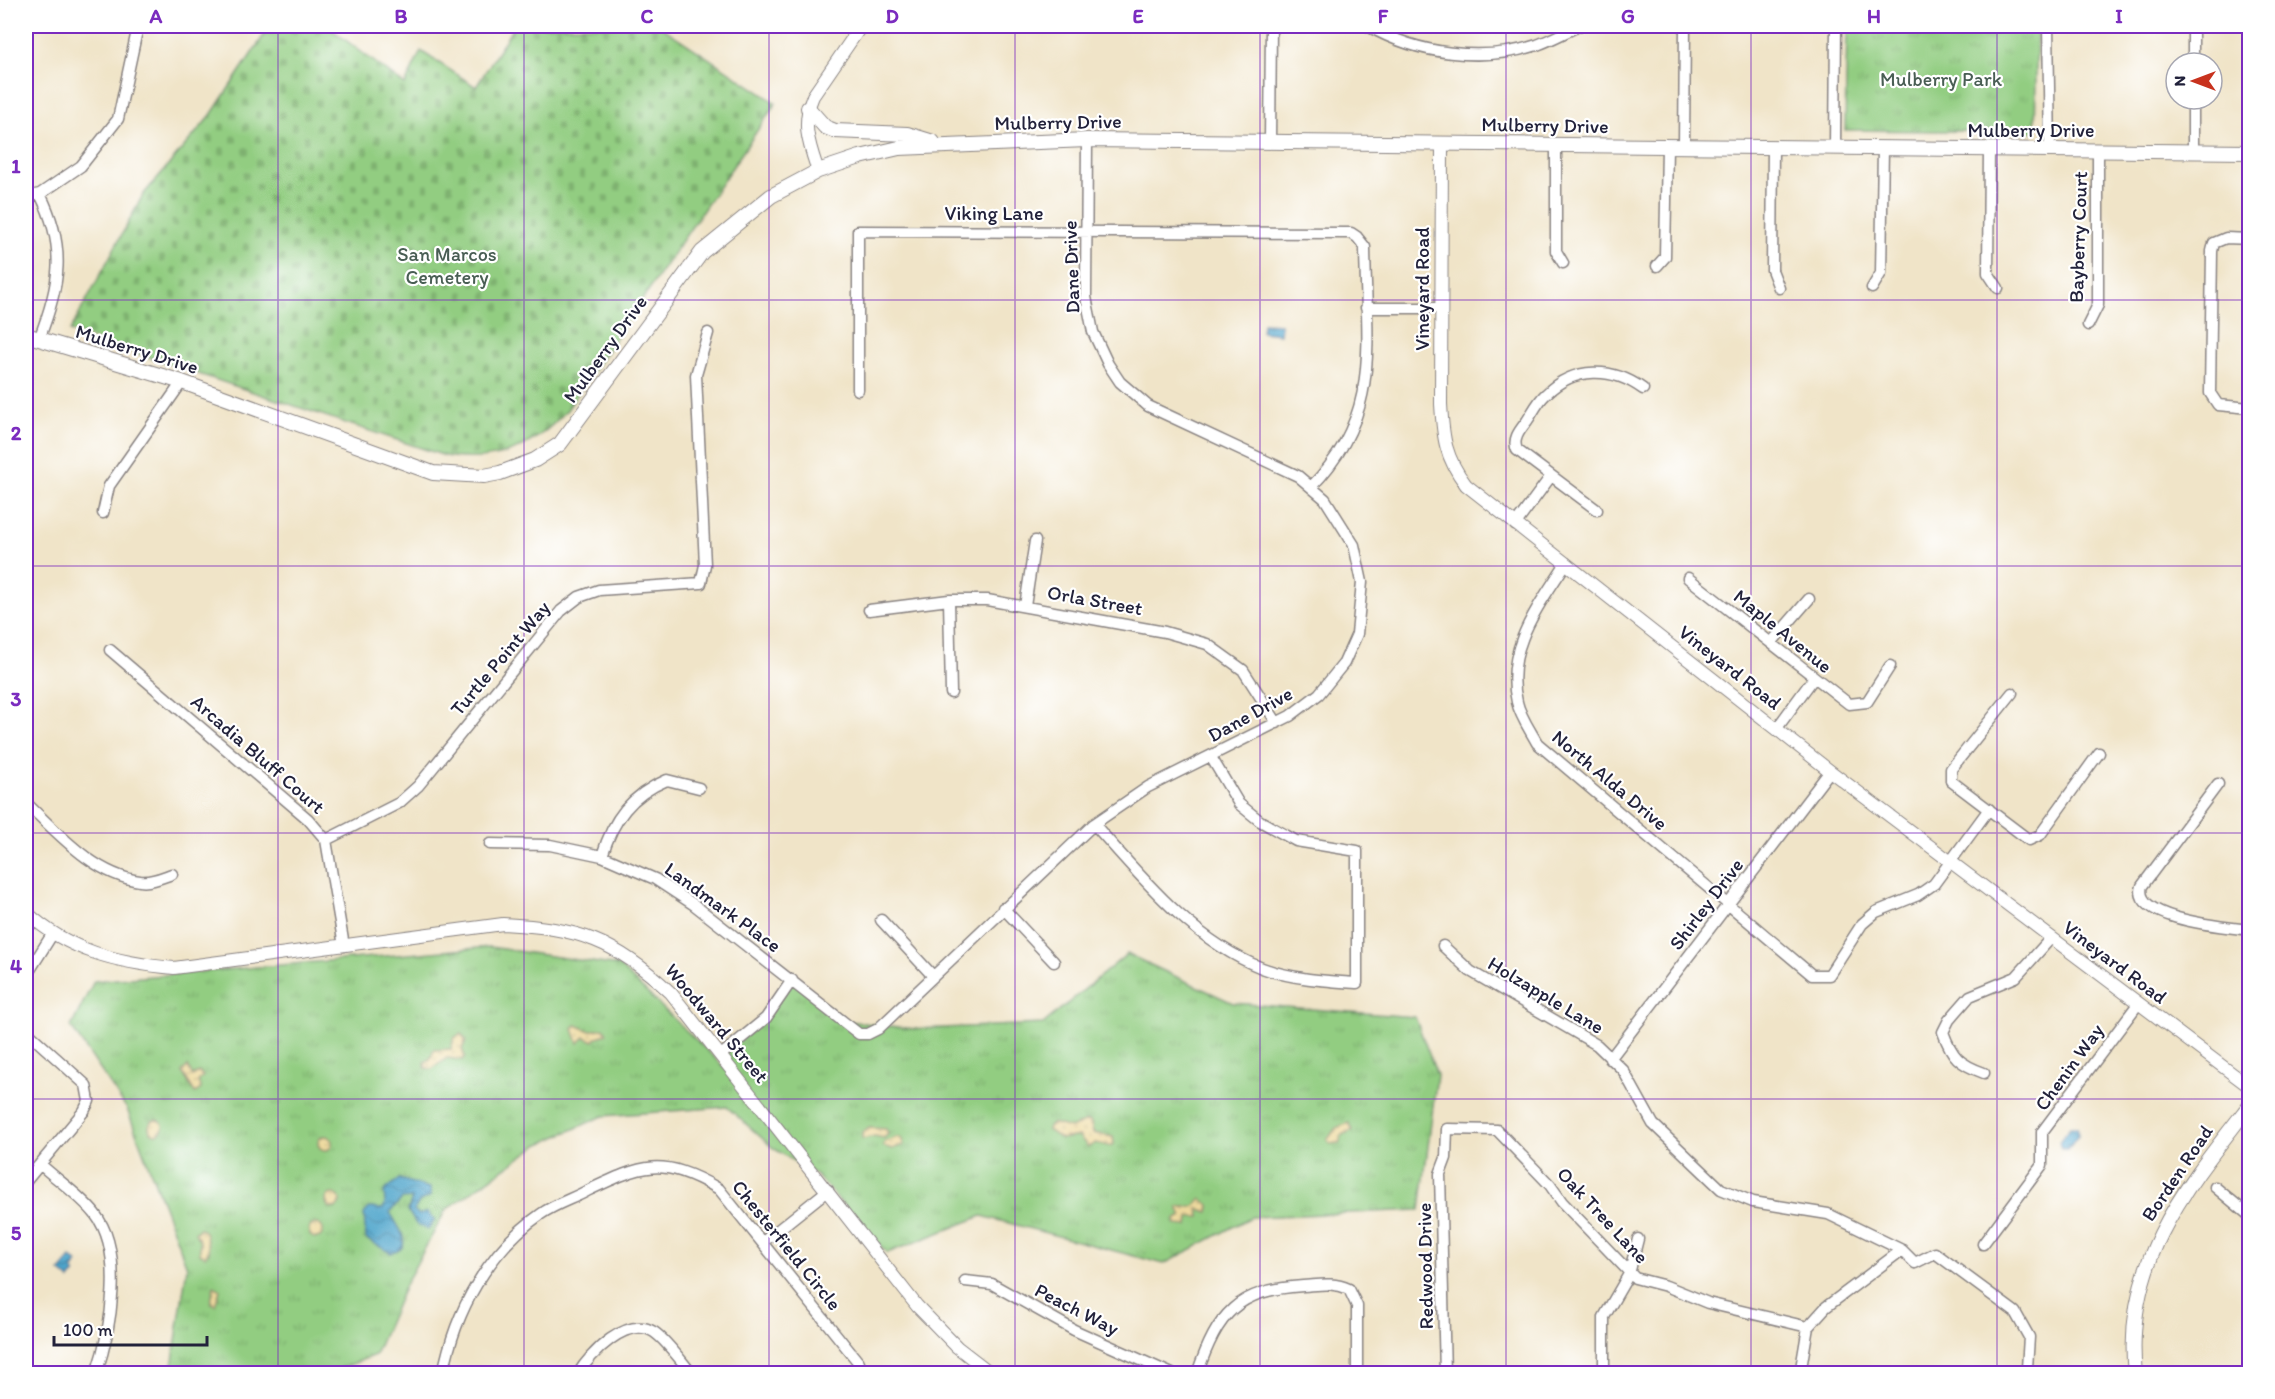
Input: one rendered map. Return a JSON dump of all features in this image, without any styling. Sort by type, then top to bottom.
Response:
[{"type":"main road","points":[[808,108],[825,127],[835,131],[907,134],[940,144]]},
{"type":"main road","name":"Mulberry Drive","points":[[32,337],[182,382],[433,473],[483,476],[500,473],[535,460],[560,444],[702,252],[771,196],[818,171],[899,148],[940,144],[1086,140],[2250,152]]},
{"type":"main road","name":"Borden Road","points":[[2135,1374],[2133,1357],[2139,1292],[2156,1239],[2178,1201],[2250,1105]]},
{"type":"street","points":[[26,197],[40,194],[81,166],[118,119],[138,26]]},
{"type":"street","points":[[818,171],[806,135],[808,108],[813,96],[861,26]]},
{"type":"street","points":[[1270,142],[1271,26]]},
{"type":"street","points":[[1368,26],[1392,39],[1438,52],[1502,52],[1536,45],[1579,26]]},
{"type":"street","points":[[1684,146],[1685,26]]},
{"type":"street","points":[[1835,148],[1836,26]]},
{"type":"street","points":[[2048,26],[2050,150]]},
{"type":"street","points":[[2193,26],[2193,51]]},
{"type":"street","points":[[2193,111],[2193,152]]},
{"type":"street","name":"Dane Drive","points":[[792,980],[859,1035],[868,1035],[878,1029],[1094,824],[1148,787],[1276,723],[1319,694],[1344,663],[1357,634],[1362,582],[1354,545],[1325,499],[1298,476],[1148,406],[1120,382],[1093,332],[1086,297],[1086,140]]},
{"type":"street","name":"Vineyard Road","points":[[1442,143],[1441,404],[1447,453],[1453,468],[1466,485],[1830,771],[2250,1087]]},
{"type":"street","points":[[1556,145],[1556,251],[1563,263]]},
{"type":"street","points":[[1657,266],[1665,257],[1667,146]]},
{"type":"street","points":[[1773,147],[1772,270],[1779,288]]},
{"type":"street","points":[[1872,288],[1881,273],[1883,148]]},
{"type":"street","points":[[1989,150],[1988,273],[1998,288]]},
{"type":"street","name":"Bayberry Court","points":[[2088,325],[2098,305],[2098,150]]},
{"type":"street","points":[[32,337],[57,285],[59,256],[52,217],[40,194]]},
{"type":"street","name":"Viking Lane","points":[[858,390],[858,231],[1351,233],[1365,248],[1366,379],[1360,411],[1342,450],[1311,487]]},
{"type":"street","points":[[2250,239],[2226,238],[2214,243],[2210,393],[2218,405],[2250,408]]},
{"type":"street","points":[[1366,308],[1441,308]]},
{"type":"street","name":"Turtle Point Way","points":[[326,840],[399,803],[418,786],[561,611],[579,597],[599,590],[701,583],[705,565],[696,375],[708,333]]},
{"type":"street","points":[[1597,510],[1516,450],[1516,435],[1546,394],[1572,375],[1605,371],[1628,377],[1643,389]]},
{"type":"street","points":[[103,513],[109,486],[182,382]]},
{"type":"street","points":[[1515,525],[1551,476]]},
{"type":"street","points":[[1025,606],[1035,541]]},
{"type":"street","name":"North Alda Drive","points":[[1566,563],[1521,636],[1516,650],[1514,685],[1517,704],[1536,743],[1812,975],[1829,975],[1862,924],[1876,912],[1918,895],[1934,884],[1950,863]]},
{"type":"street","name":"Maple Avenue","points":[[1688,578],[1813,679],[1849,704],[1858,705],[1867,702],[1890,666]]},
{"type":"street","points":[[1771,644],[1809,599]]},
{"type":"street","points":[[949,600],[951,693]]},
{"type":"street","name":"Orla Street","points":[[869,610],[949,600],[987,600],[1165,632],[1207,644],[1243,670],[1276,723]]},
{"type":"street","name":"Arcadia Bluff Court","points":[[110,650],[308,819],[326,840],[344,946]]},
{"type":"street","points":[[1777,728],[1813,679]]},
{"type":"street","points":[[2012,693],[1950,769],[1951,781],[2029,840],[2040,836],[2099,753]]},
{"type":"street","points":[[1094,824],[1148,885],[1232,955],[1264,969],[1309,980],[1357,983],[1357,851],[1296,841],[1260,821],[1239,804],[1211,757]]},
{"type":"street","name":"Shirley Drive","points":[[1610,1059],[1830,771]]},
{"type":"street","points":[[602,856],[609,833],[625,808],[636,796],[667,780],[699,788]]},
{"type":"street","points":[[2218,784],[2139,893],[2142,899],[2162,914],[2182,920],[2250,930]]},
{"type":"street","points":[[26,803],[82,854],[112,873],[142,882],[172,874]]},
{"type":"street","points":[[1950,863],[1989,809]]},
{"type":"street","name":"Landmark Place","points":[[490,844],[550,845],[602,856],[665,885],[792,980]]},
{"type":"street","points":[[1003,908],[1054,962]]},
{"type":"street","name":"Woodward Street","points":[[26,912],[53,933],[92,954],[148,966],[174,968],[503,924],[549,927],[576,933],[625,954],[642,966],[671,993],[917,1306],[957,1347],[992,1374]]},
{"type":"street","points":[[881,920],[933,976]]},
{"type":"street","points":[[26,976],[53,933]]},
{"type":"street","points":[[1984,1073],[1964,1066],[1950,1050],[1943,1032],[1949,1020],[1970,996],[2016,977],[2051,938]]},
{"type":"street","name":"Holzapple Lane","points":[[1443,946],[1470,970],[1597,1045],[1627,1076],[1653,1124],[1721,1189],[1753,1202],[1828,1214],[1902,1250],[1915,1263],[1935,1253],[2015,1312],[2029,1337],[2025,1371]]},
{"type":"street","points":[[721,1054],[766,1018],[792,980]]},
{"type":"street","name":"Chenin Way","points":[[1983,1244],[2043,1165],[2043,1132],[2138,1004]]},
{"type":"street","points":[[26,1031],[86,1085],[89,1101],[84,1111],[26,1181]]},
{"type":"street","name":"Oak Tree Lane","points":[[1446,1158],[1447,1129],[1497,1130],[1629,1274],[1708,1303],[1808,1327]]},
{"type":"street","name":"Redwood Drive","points":[[1445,1374],[1440,1174],[1446,1158]]},
{"type":"street","points":[[40,1164],[94,1213],[106,1232],[112,1254],[113,1275],[105,1349],[96,1374]]},
{"type":"street","name":"Chesterfield Circle","points":[[443,1374],[448,1347],[462,1311],[495,1258],[516,1235],[542,1213],[627,1172],[649,1167],[688,1172],[719,1189],[764,1242],[859,1363],[860,1374]]},
{"type":"street","points":[[2215,1188],[2250,1216]]},
{"type":"street","points":[[764,1242],[828,1190]]},
{"type":"street","points":[[1617,1374],[1604,1373],[1604,1317],[1629,1274],[1638,1239]]},
{"type":"street","points":[[1800,1374],[1808,1327],[1826,1306],[1902,1250]]},
{"type":"street","name":"Peach Way","points":[[965,1281],[992,1284],[1074,1330],[1172,1374]]},
{"type":"street","points":[[1197,1374],[1206,1347],[1226,1314],[1243,1300],[1275,1288],[1337,1283],[1349,1289],[1357,1306],[1357,1374]]},
{"type":"street","points":[[578,1374],[596,1350],[612,1337],[638,1329],[653,1331],[692,1374]]},
{"type":"green space","name":"San Marcos Cemetery","points":[[270,26],[327,26],[405,85],[421,51],[476,87],[514,26],[660,26],[776,103],[567,410],[541,434],[513,451],[481,458],[445,456],[70,331],[143,195],[211,115]]},
{"type":"green space","name":"Mulberry Park","points":[[1847,26],[2037,26],[2035,132],[1845,130]]},
{"type":"green space","points":[[490,947],[619,966],[744,1086],[721,1055],[760,1023],[793,981],[846,1021],[915,1029],[1043,1024],[1127,954],[1233,1003],[1415,1017],[1437,1075],[1420,1210],[1251,1217],[1164,1264],[982,1216],[887,1253],[817,1176],[773,1148],[727,1107],[603,1116],[538,1145],[446,1210],[406,1283],[375,1355],[329,1373],[171,1374],[187,1267],[127,1109],[71,1027],[94,981]]},
{"type":"sand","points":[[576,1025],[590,1031],[604,1028],[607,1034],[597,1037],[594,1041],[585,1037],[578,1043],[573,1029]]},
{"type":"sand","points":[[461,1034],[466,1040],[462,1049],[465,1057],[463,1060],[447,1058],[432,1069],[425,1068],[425,1062],[430,1059],[434,1050],[451,1049],[454,1038]]},
{"type":"sand","points":[[188,1066],[192,1076],[199,1072],[203,1076],[198,1082],[201,1089],[195,1093],[182,1072]]},
{"type":"sand","points":[[156,1120],[161,1122],[163,1127],[161,1132],[156,1134],[151,1132],[149,1127],[151,1122]]},
{"type":"sand","points":[[1087,1121],[1091,1123],[1093,1133],[1113,1137],[1114,1144],[1110,1146],[1096,1143],[1088,1147],[1079,1136],[1061,1139],[1048,1130],[1048,1126],[1053,1123],[1070,1128]]},
{"type":"sand","points":[[1349,1123],[1353,1130],[1342,1135],[1339,1143],[1331,1144],[1327,1140],[1336,1128]]},
{"type":"sand","points":[[870,1128],[886,1129],[888,1134],[884,1138],[875,1136],[862,1139],[862,1132]]},
{"type":"sand","points":[[325,1136],[330,1138],[332,1143],[330,1148],[325,1150],[320,1148],[318,1143],[320,1138]]},
{"type":"sand","points":[[897,1137],[901,1138],[904,1145],[892,1149],[883,1146],[885,1142]]},
{"type":"sand","points":[[333,1194],[338,1196],[340,1201],[338,1206],[333,1208],[328,1206],[326,1201],[328,1196]]},
{"type":"sand","points":[[1201,1199],[1210,1205],[1209,1212],[1199,1209],[1200,1217],[1189,1217],[1188,1226],[1176,1225],[1175,1220],[1182,1216],[1178,1207],[1193,1207]]},
{"type":"sand","points":[[316,1224],[321,1226],[323,1231],[321,1236],[316,1238],[311,1236],[309,1231],[311,1226]]},
{"type":"sand","points":[[200,1228],[205,1232],[209,1251],[205,1256],[200,1253],[200,1242],[195,1233]]},
{"type":"sand","points":[[214,1286],[220,1290],[215,1305],[211,1302]]},
{"type":"water","points":[[1263,323],[1281,324],[1280,334],[1262,332]]},
{"type":"water","points":[[2070,1127],[2077,1127],[2079,1134],[2068,1149],[2063,1149],[2059,1142]]},
{"type":"water","points":[[399,1179],[430,1188],[431,1196],[419,1202],[414,1211],[419,1215],[427,1212],[435,1220],[428,1229],[416,1224],[408,1211],[412,1198],[402,1199],[390,1212],[400,1229],[404,1241],[403,1246],[391,1253],[366,1239],[364,1214],[369,1208],[383,1209],[384,1191]]},
{"type":"water","points":[[71,1258],[78,1263],[72,1270],[75,1273],[70,1280],[60,1271]]}]
